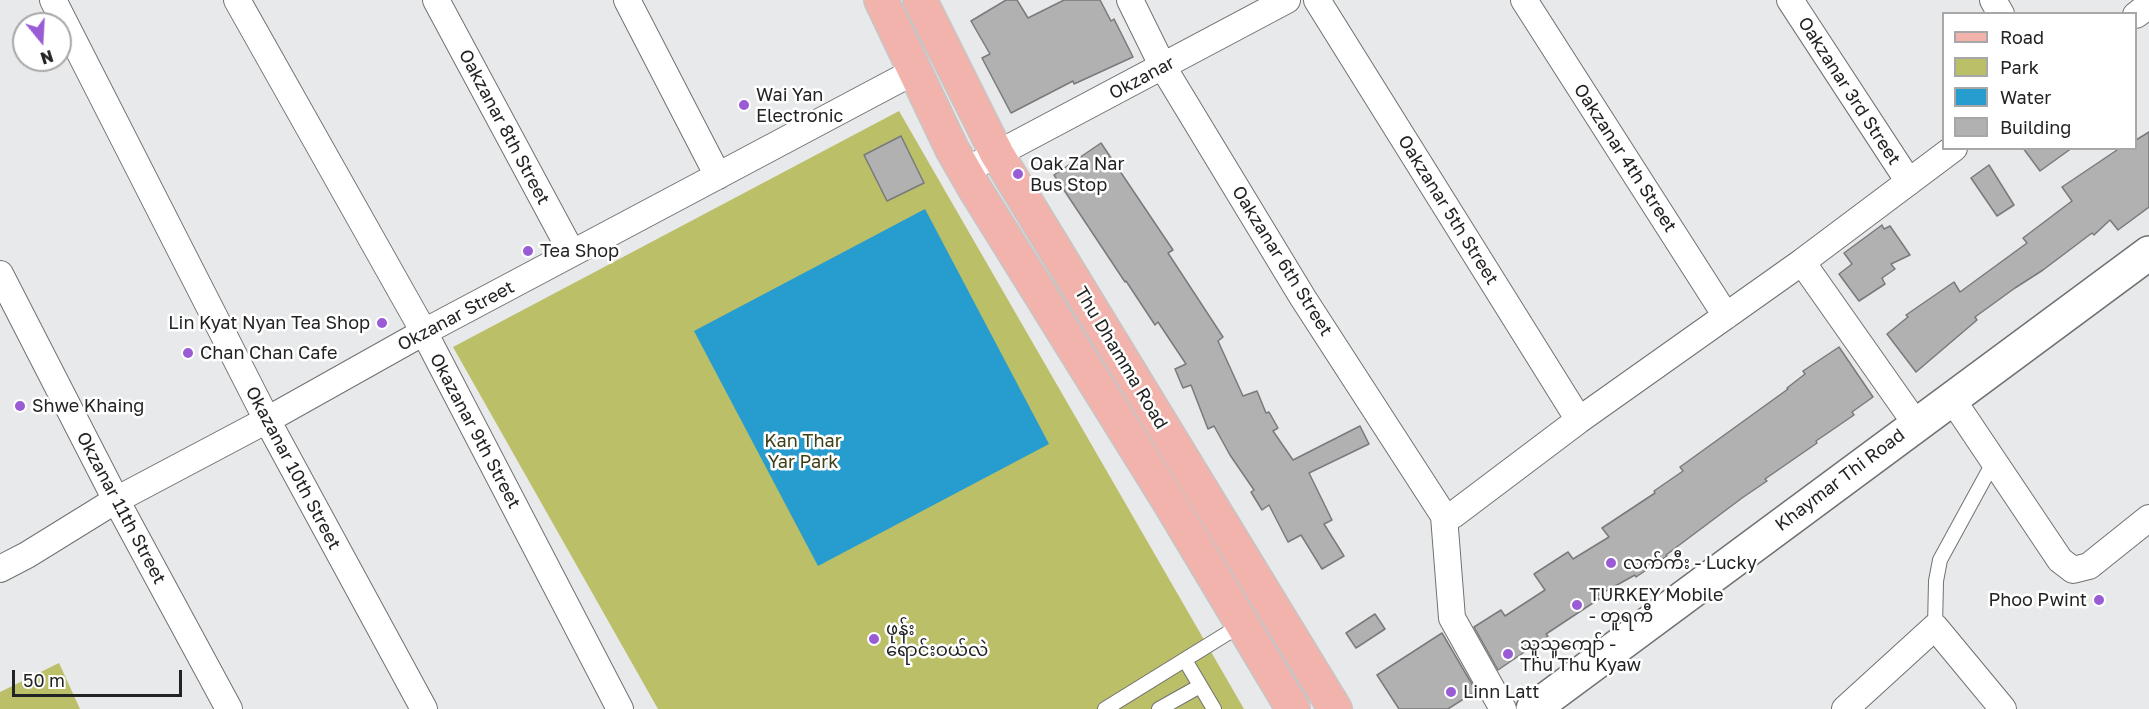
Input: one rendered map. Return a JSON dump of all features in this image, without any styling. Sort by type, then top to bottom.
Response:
[{"type":"main road","name":"Thu Dhamma Road","points":[[880,0],[952,149],[965,171],[1257,616],[1335,708]]},
{"type":"main road","name":"Thu Dhamma Road","points":[[920,0],[997,154],[1257,616],[1293,709]]},
{"type":"main road","name":"Khaymar Thi Road","points":[[1533,709],[2149,253]]},
{"type":"street","name":"Okazanar 10th Street","points":[[53,0],[267,420],[424,709]]},
{"type":"street","name":"Okazanar 9th Street","points":[[237,0],[424,332],[620,709]]},
{"type":"street","name":"Oakzanar 8th Street","points":[[436,0],[572,253]]},
{"type":"street","points":[[627,0],[718,176]]},
{"type":"street","name":"Oakzanar 6th Street","points":[[1130,0],[1163,67],[1303,298],[1444,516]]},
{"type":"street","name":"Okzanar","points":[[965,171],[1287,0]]},
{"type":"street","name":"Oakzanar 5th Street","points":[[1317,0],[1579,420]]},
{"type":"street","name":"Oakzanar 4th Street","points":[[1524,0],[1726,316]]},
{"type":"street","name":"Oakzanar 3rd Street","points":[[1790,0],[1909,182]]},
{"type":"street","points":[[2137,14],[2149,5]]},
{"type":"street","name":"Okzanar Street","points":[[0,568],[27,555],[116,500],[267,420],[424,332],[915,71]]},
{"type":"street","points":[[1503,709],[1452,618],[1444,516],[1453,515],[1579,420],[1802,262],[1951,150]]},
{"type":"street","points":[[1802,262],[1916,424]]},
{"type":"street","name":"Okzanar 11th Street","points":[[0,274],[116,500],[229,709]]},
{"type":"street","points":[[1952,399],[2060,560],[2073,570],[2090,566],[2149,519]]},
{"type":"street","points":[[1845,709],[1935,627],[2003,709]]},
{"type":"lane","points":[[1935,627],[1936,581],[1940,560],[1994,461]]},
{"type":"lane","points":[[1106,709],[1257,616]]},
{"type":"lane","points":[[1185,660],[1214,709]]},
{"type":"lane","points":[[1160,709],[1200,686]]},
{"type":"green space","name":"Kan Thar Yar Park","points":[[899,111],[1244,709],[658,709],[453,347]]},
{"type":"green space","points":[[59,663],[80,709],[0,709],[0,692]]},
{"type":"water","points":[[925,209],[1049,444],[818,566],[694,331]]},
{"type":"building","points":[[1006,0],[1017,0],[1028,18],[1064,0],[1100,0],[1111,21],[1114,19],[1133,57],[1074,84],[1073,81],[1011,113],[982,58],[990,54],[971,21]]},
{"type":"building","points":[[2149,132],[2149,207],[2118,230],[2110,220],[2094,235],[2092,233],[1975,317],[1977,320],[1916,372],[1887,334],[1908,317],[1906,315],[1954,282],[1960,292],[2027,243],[2023,238],[2072,201],[2062,187],[2117,150],[2137,150],[2137,139]]},
{"type":"building","points":[[901,136],[924,183],[887,201],[864,155]]},
{"type":"building","points":[[1101,143],[1173,250],[1168,253],[1223,337],[1218,341],[1243,396],[1257,391],[1266,413],[1269,412],[1278,428],[1273,431],[1293,460],[1360,426],[1369,444],[1309,473],[1332,520],[1324,524],[1344,556],[1322,569],[1301,535],[1288,542],[1269,505],[1262,510],[1251,492],[1254,490],[1230,455],[1214,426],[1208,429],[1191,385],[1183,388],[1175,369],[1186,364],[1158,322],[1155,325],[1054,175]]},
{"type":"building","points":[[2024,150],[2069,150],[2040,171]]},
{"type":"building","points":[[1989,165],[2014,205],[1997,216],[1971,178]]},
{"type":"building","points":[[1882,225],[1884,229],[1890,226],[1910,255],[1891,264],[1895,269],[1882,278],[1885,284],[1859,301],[1839,274],[1852,264],[1844,253]]},
{"type":"building","points":[[1839,347],[1873,397],[1852,412],[1854,415],[1765,479],[1767,481],[1667,556],[1636,577],[1635,575],[1597,596],[1599,599],[1546,634],[1548,636],[1498,670],[1474,627],[1501,610],[1505,616],[1545,590],[1534,574],[1568,552],[1573,559],[1609,537],[1602,528],[1655,493],[1654,491],[1683,471],[1680,467],[1788,389],[1805,374],[1803,371]]},
{"type":"building","points":[[1375,614],[1385,629],[1356,648],[1346,633]]},
{"type":"building","points":[[1442,633],[1476,691],[1448,709],[1399,709],[1377,675]]},
{"type":"place","name":"Wai Yan Electronic","points":[[744,105]]},
{"type":"place","name":"Oak Za Nar Bus Stop","points":[[1018,174]]},
{"type":"place","name":"Tea Shop","points":[[528,251]]},
{"type":"place","name":"Lin Kyat Nyan Tea Shop","points":[[382,323]]},
{"type":"place","name":"Chan Chan Cafe","points":[[188,353]]},
{"type":"place","name":"Shwe Khaing","points":[[20,406]]},
{"type":"place","name":"လက်ကီး - Lucky","points":[[1611,563]]},
{"type":"place","name":"Phoo Pwint","points":[[2099,600]]},
{"type":"place","name":"TURKEY Mobile - တူရကီ","points":[[1577,605]]},
{"type":"place","name":"ဖုန်း ရောင်းဝယ်လဲ","points":[[874,639]]},
{"type":"place","name":"သူသူကျော် - Thu Thu Kyaw","points":[[1508,654]]},
{"type":"place","name":"Linn Latt","points":[[1451,692]]}]
